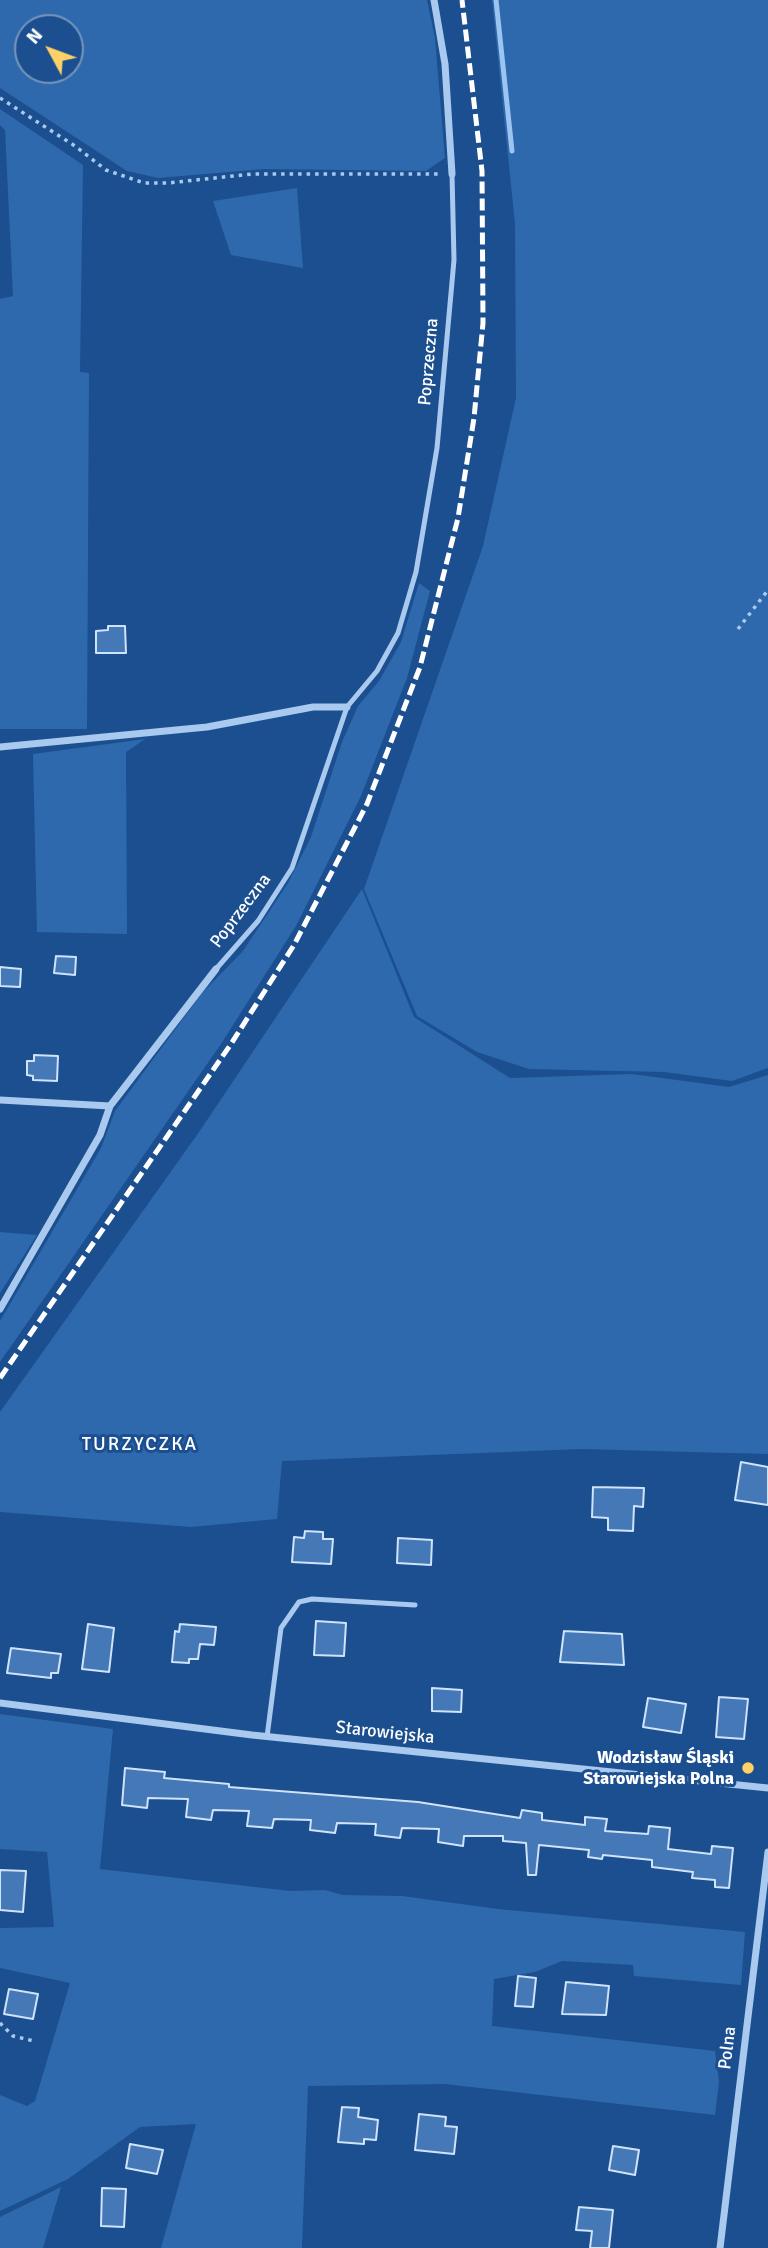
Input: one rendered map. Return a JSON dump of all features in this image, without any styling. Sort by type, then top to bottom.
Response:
[{"type":"street","name":"Poprzeczna","points":[[434,0],[445,64],[452,174]]},
{"type":"street","points":[[0,747],[207,727],[313,707],[347,707]]},
{"type":"street","name":"Poprzeczna","points":[[0,1309],[100,1135],[110,1106],[216,969]]},
{"type":"street","points":[[0,1100],[110,1106]]},
{"type":"street","name":"Starowiejska","points":[[0,1703],[267,1737],[768,1788]]},
{"type":"street","name":"Polna","points":[[719,2248],[768,1852]]},
{"type":"lane","name":"Poprzeczna","points":[[216,969],[258,921],[292,868],[347,707],[377,671],[398,633],[416,572],[440,421],[454,260],[452,174]]},
{"type":"lane","points":[[267,1737],[281,1628],[299,1602],[312,1599],[415,1605]]},
{"type":"path","points":[[0,98],[75,146],[106,170],[144,183],[252,174],[452,174]]},
{"type":"path","points":[[738,629],[768,590]]},
{"type":"path","points":[[0,2023],[13,2036],[34,2041]]},
{"type":"shaded area","points":[[0,0],[427,0],[435,38],[445,158],[426,171],[264,169],[158,178],[127,171],[0,88]]},
{"type":"shaded area","points":[[492,0],[768,0],[768,1068],[732,1081],[664,1072],[529,1069],[477,1052],[417,1016],[364,889],[483,546],[516,398],[515,224]]},
{"type":"shaded area","points":[[0,109],[83,165],[80,372],[89,373],[87,729],[0,729],[0,299],[13,296],[5,130],[0,125]]},
{"type":"shaded area","points":[[297,188],[303,268],[231,255],[213,201]]},
{"type":"shaded area","points":[[419,583],[430,591],[407,678],[361,796],[296,926],[221,1044],[0,1362],[0,1321],[101,1148],[115,1111],[202,993],[243,951],[288,883],[311,837],[342,742],[358,706],[379,681],[401,642]]},
{"type":"shaded area","points":[[145,739],[126,752],[127,934],[37,932],[33,754]]},
{"type":"shaded area","points":[[362,889],[414,1017],[510,1078],[632,1074],[729,1087],[768,1075],[768,1454],[581,1449],[282,1461],[277,1519],[191,1527],[0,1512],[0,1412],[199,1132]]},
{"type":"shaded area","points":[[0,1232],[37,1235],[0,1293]]},
{"type":"shaded area","points":[[0,1714],[113,1729],[100,1869],[290,1891],[325,1890],[343,1895],[402,1896],[498,1909],[745,1932],[741,1985],[634,1976],[633,1965],[562,1961],[535,1972],[494,1979],[492,2026],[715,2051],[719,2082],[715,2115],[445,2084],[308,2086],[302,2248],[161,2248],[196,2124],[140,2127],[68,2179],[0,2211],[0,2095],[27,2106],[35,2101],[70,1983],[0,1968],[0,1928],[54,1927],[47,1852],[0,1849]]},
{"type":"shaded area","points":[[61,2187],[43,2248],[0,2248],[0,2217]]},
{"type":"building","points":[[108,626],[125,626],[126,653],[96,653],[96,631],[108,630]]},
{"type":"building","points":[[56,956],[76,957],[75,975],[54,973]]},
{"type":"building","points":[[0,967],[21,969],[20,987],[0,986]]},
{"type":"building","points":[[34,1055],[58,1056],[57,1081],[33,1080],[33,1076],[27,1075],[27,1061],[34,1061]]},
{"type":"building","points":[[741,1462],[768,1467],[768,1505],[735,1500]]},
{"type":"building","points":[[593,1487],[644,1488],[643,1507],[634,1506],[633,1531],[608,1530],[608,1518],[592,1517]]},
{"type":"building","points":[[305,1531],[323,1532],[323,1539],[333,1539],[331,1564],[292,1562],[294,1537],[304,1538]]},
{"type":"building","points":[[398,1538],[432,1540],[431,1565],[397,1563]]},
{"type":"building","points":[[316,1621],[346,1623],[344,1656],[314,1655]]},
{"type":"building","points":[[88,1624],[114,1628],[109,1672],[82,1669]]},
{"type":"building","points":[[180,1624],[216,1627],[214,1645],[200,1644],[198,1659],[189,1659],[189,1663],[172,1662],[175,1631],[179,1632]]},
{"type":"building","points":[[564,1631],[622,1634],[624,1665],[560,1662]]},
{"type":"building","points":[[11,1648],[61,1654],[58,1673],[51,1673],[51,1678],[7,1673]]},
{"type":"building","points":[[432,1688],[462,1690],[461,1712],[432,1711]]},
{"type":"building","points":[[719,1697],[748,1699],[744,1739],[716,1737]]},
{"type":"building","points":[[648,1698],[686,1704],[681,1733],[643,1727]]},
{"type":"building","points":[[125,1768],[165,1772],[164,1778],[229,1784],[229,1787],[418,1802],[520,1818],[522,1810],[542,1813],[542,1820],[585,1825],[585,1817],[607,1819],[605,1831],[648,1834],[649,1826],[670,1828],[668,1849],[711,1854],[712,1846],[733,1848],[729,1888],[715,1887],[715,1880],[692,1878],[693,1872],[652,1867],[652,1860],[603,1855],[602,1859],[588,1857],[589,1850],[539,1845],[536,1875],[528,1875],[526,1843],[503,1841],[503,1836],[464,1836],[463,1846],[438,1842],[439,1829],[402,1828],[400,1838],[375,1835],[376,1824],[337,1823],[335,1833],[310,1830],[311,1820],[274,1819],[272,1828],[247,1826],[249,1811],[213,1810],[211,1820],[186,1817],[188,1799],[148,1798],[147,1808],[122,1805]]},
{"type":"building","points":[[0,1870],[26,1871],[23,1912],[0,1910]]},
{"type":"building","points":[[518,1976],[536,1978],[533,2007],[515,2006]]},
{"type":"building","points":[[566,1982],[609,1986],[606,2015],[562,2014]]},
{"type":"building","points":[[9,1989],[38,1994],[33,2019],[4,2014]]},
{"type":"building","points":[[342,2107],[359,2108],[358,2117],[378,2120],[376,2140],[364,2139],[364,2144],[338,2142]]},
{"type":"building","points":[[419,2114],[446,2117],[445,2126],[457,2127],[454,2154],[415,2150]]},
{"type":"building","points":[[130,2144],[163,2150],[157,2174],[126,2168]]},
{"type":"building","points":[[613,2146],[639,2150],[635,2175],[609,2170]]},
{"type":"building","points":[[102,2188],[126,2189],[124,2227],[101,2226]]},
{"type":"building","points":[[579,2207],[613,2210],[609,2248],[590,2248],[592,2231],[576,2230]]},
{"type":"waterway","points":[[496,0],[512,151]]},
{"type":"railway","points":[[0,1378],[231,1044],[294,945],[367,804],[420,667],[458,518],[474,418],[483,323],[482,171],[462,0]]},
{"type":"place","name":"Wodzisław Śląski Starowiejska Polna","points":[[748,1768]]},
{"type":"district","name":"TURZYCZKA","points":[[140,1445]]}]
